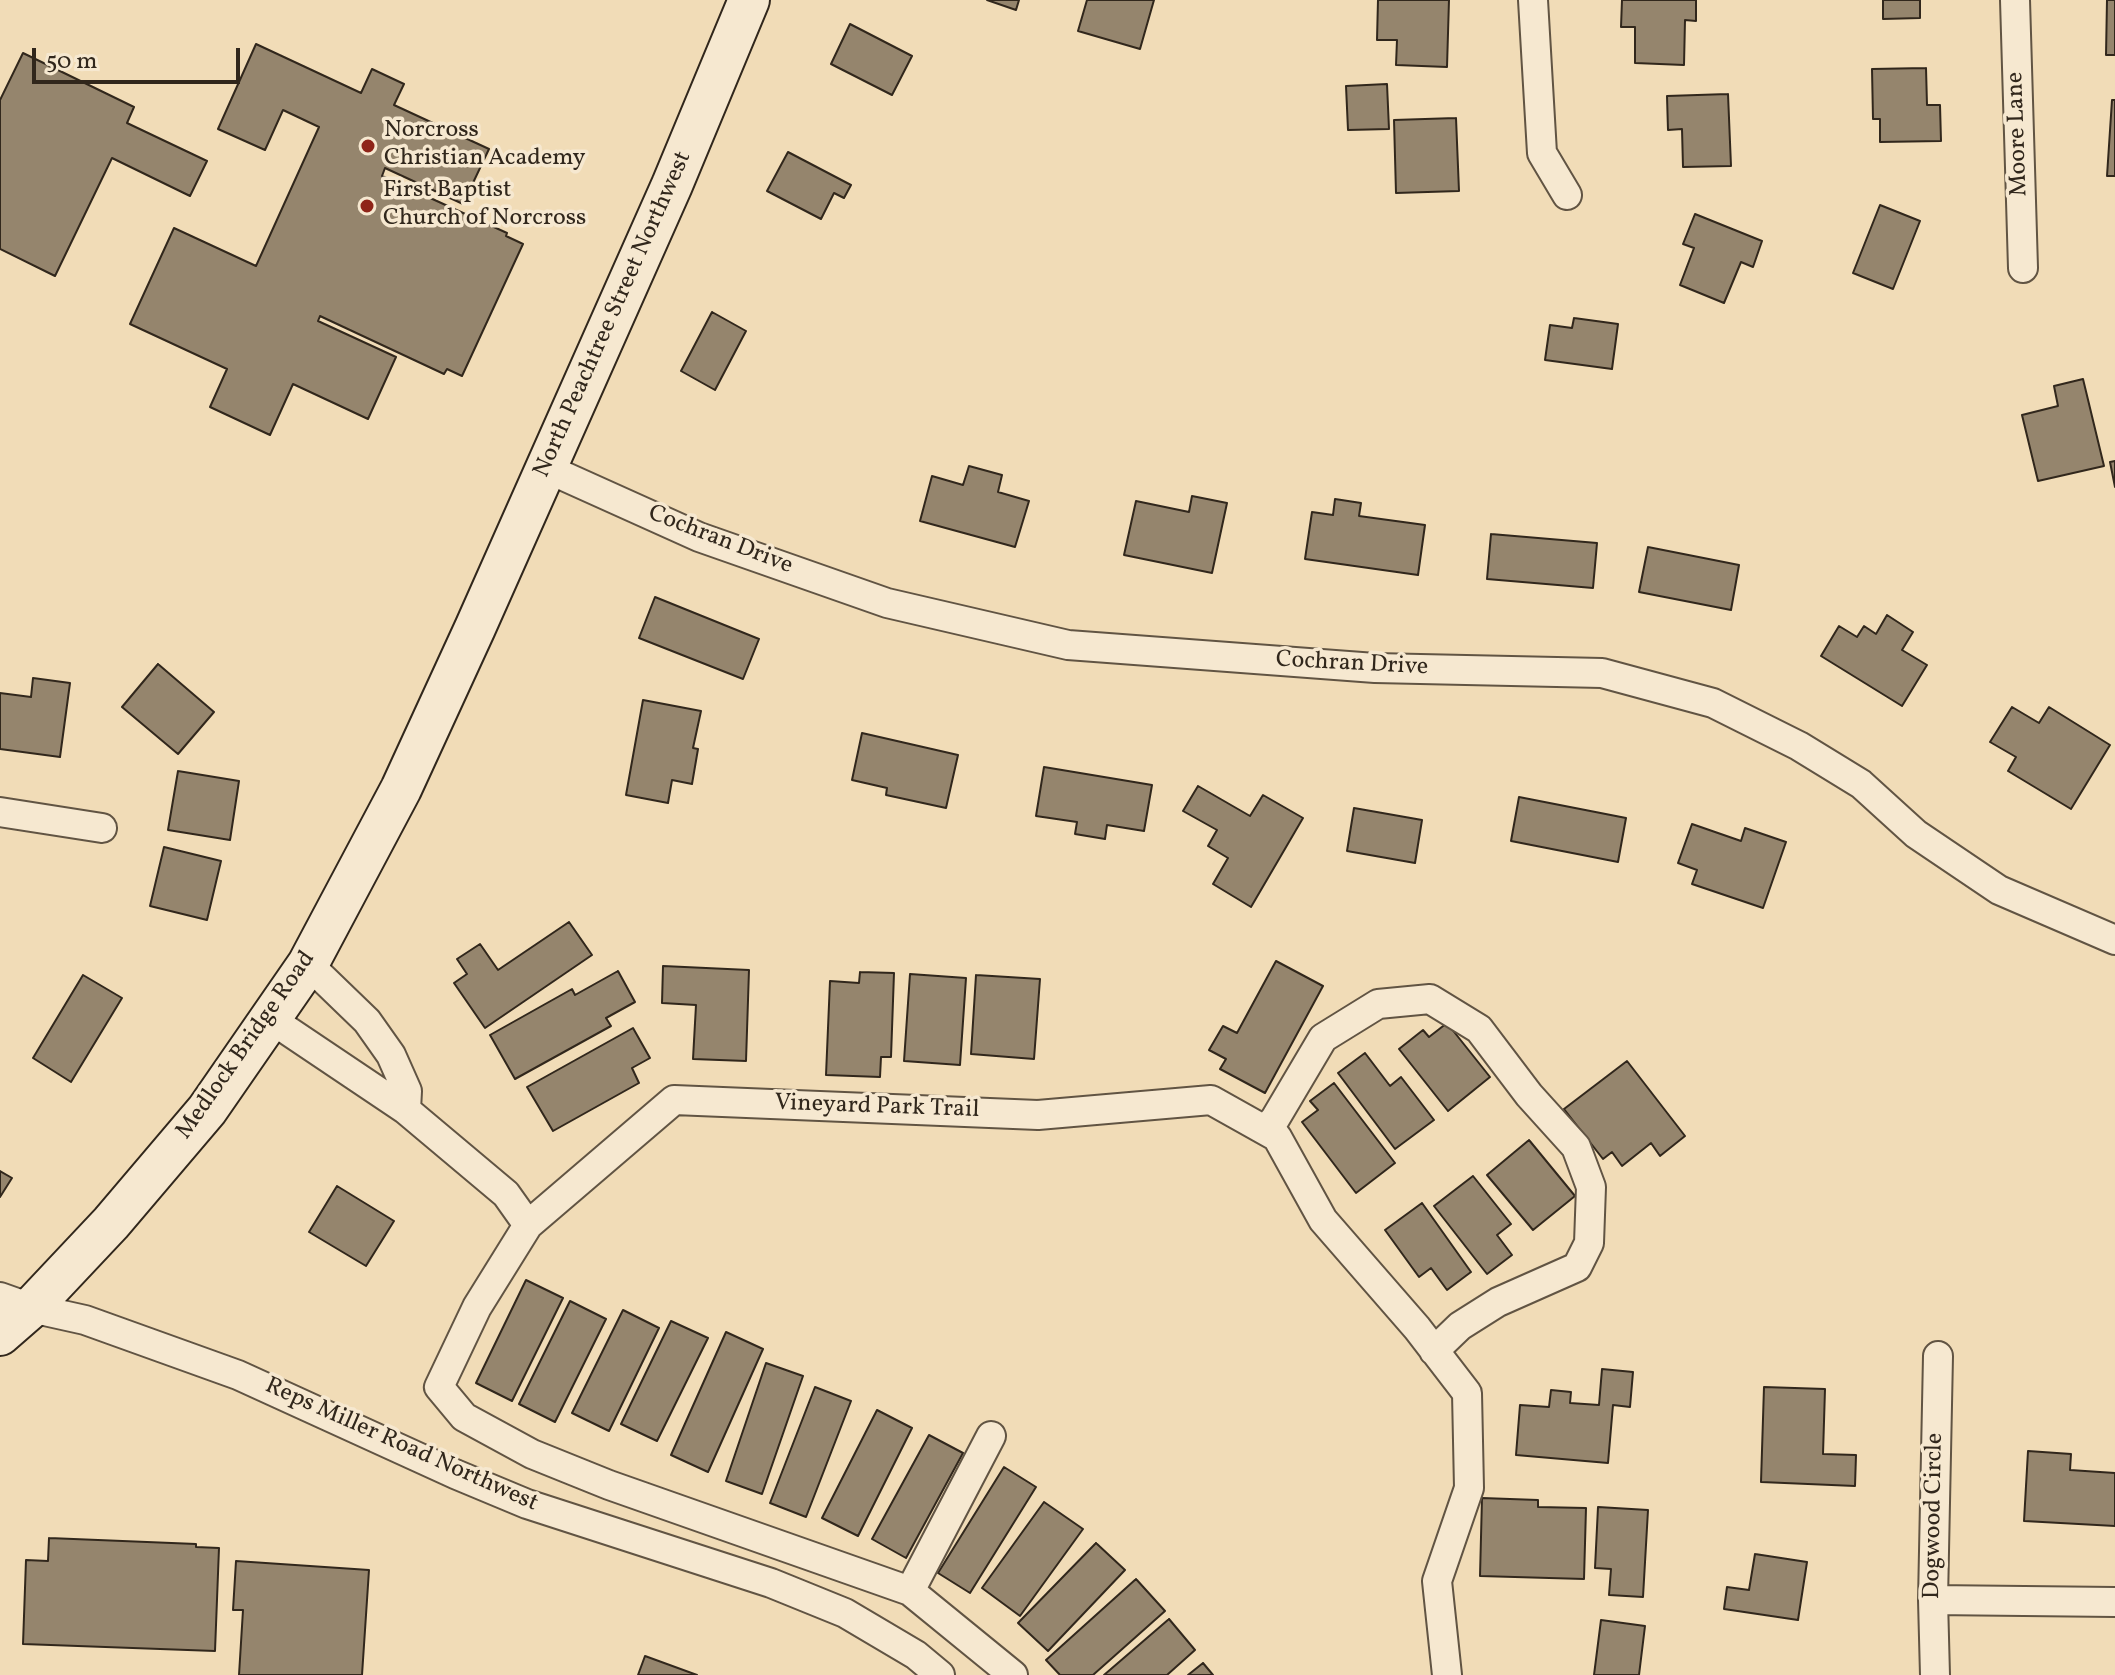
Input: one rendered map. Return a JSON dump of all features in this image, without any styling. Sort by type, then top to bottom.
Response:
[{"type":"street","name":"North Peachtree Street Northwest","points":[[475,628],[672,185],[749,0]]},
{"type":"street","points":[[1533,0],[1542,153],[1567,195]]},
{"type":"street","name":"Moore Lane","points":[[2015,0],[2023,268]]},
{"type":"street","name":"Cochran Drive","points":[[548,469],[699,537],[887,603],[1068,645],[1375,668],[1602,673],[1713,703],[1799,746],[1861,784],[1916,834],[1999,890],[2115,940]]},
{"type":"street","name":"Medlock Bridge Road","points":[[0,1335],[15,1302],[111,1223],[207,1110],[272,1020],[308,964],[401,789],[475,628]]},
{"type":"street","points":[[0,812],[102,828]]},
{"type":"street","points":[[308,964],[367,1021],[391,1055],[407,1091],[406,1110]]},
{"type":"street","points":[[1265,1130],[1275,1119],[1323,1038],[1378,1004],[1430,999],[1479,1029],[1529,1095],[1576,1147],[1591,1187],[1589,1243],[1577,1267],[1498,1302],[1460,1326],[1434,1351]]},
{"type":"street","points":[[272,1020],[406,1110],[506,1194],[528,1225]]},
{"type":"street","name":"Vineyard Park Trail","points":[[1013,1675],[910,1591],[609,1485],[532,1454],[464,1417],[439,1387],[477,1307],[528,1225],[674,1100],[1038,1115],[1211,1100],[1277,1137],[1323,1220],[1467,1393],[1469,1488],[1437,1581],[1447,1675]]},
{"type":"street","name":"Reps Miller Road Northwest","points":[[15,1302],[85,1320],[238,1375],[527,1504],[771,1583],[845,1613],[916,1655],[940,1675]]},
{"type":"street","name":"Dogwood Circle","points":[[1935,1675],[1933,1600],[1938,1356]]},
{"type":"street","points":[[910,1591],[991,1436]]},
{"type":"street","points":[[1933,1600],[2115,1602]]},
{"type":"building","points":[[987,0],[1019,0],[1016,10]]},
{"type":"building","points":[[1087,0],[1154,0],[1140,49],[1078,31]]},
{"type":"building","points":[[1378,0],[1449,0],[1447,67],[1396,65],[1397,40],[1377,40]]},
{"type":"building","points":[[1622,0],[1696,0],[1696,21],[1685,20],[1684,65],[1635,63],[1635,27],[1621,27]]},
{"type":"building","points":[[1883,0],[1920,0],[1920,18],[1883,19]]},
{"type":"building","points":[[2107,0],[2115,0],[2115,55],[2106,55]]},
{"type":"building","points":[[850,24],[912,56],[892,95],[831,64]]},
{"type":"building","points":[[256,44],[361,93],[372,69],[404,84],[394,105],[489,149],[463,204],[385,168],[382,176],[507,233],[506,236],[523,244],[462,376],[447,369],[444,374],[320,316],[318,321],[396,357],[368,419],[293,384],[270,435],[210,407],[227,369],[130,324],[174,228],[256,266],[319,127],[283,110],[265,150],[218,129]]},
{"type":"building","points":[[23,53],[134,107],[127,123],[207,161],[190,196],[112,158],[55,276],[0,249],[0,100]]},
{"type":"building","points":[[1926,68],[1927,105],[1940,105],[1941,141],[1880,142],[1880,119],[1873,119],[1872,69]]},
{"type":"building","points":[[1387,84],[1389,129],[1348,130],[1346,86]]},
{"type":"building","points":[[1728,94],[1731,166],[1683,167],[1682,129],[1668,130],[1667,96]]},
{"type":"building","points":[[2112,100],[2115,100],[2115,176],[2107,176]]},
{"type":"building","points":[[1456,118],[1459,191],[1396,193],[1394,120]]},
{"type":"building","points":[[788,152],[851,185],[844,198],[834,193],[821,219],[767,191]]},
{"type":"building","points":[[1880,205],[1920,221],[1893,289],[1853,273]]},
{"type":"building","points":[[1695,214],[1762,241],[1753,267],[1741,262],[1724,303],[1680,285],[1694,248],[1683,244]]},
{"type":"building","points":[[712,312],[746,331],[715,390],[681,371]]},
{"type":"building","points":[[1574,318],[1618,324],[1612,369],[1545,360],[1550,325],[1572,328]]},
{"type":"building","points":[[2083,379],[2104,466],[2038,481],[2022,415],[2058,406],[2054,386]]},
{"type":"building","points":[[2115,461],[2115,487],[2110,462]]},
{"type":"building","points":[[969,466],[1002,475],[998,492],[1029,501],[1015,547],[920,521],[932,476],[963,485]]},
{"type":"building","points":[[1192,496],[1227,503],[1212,573],[1124,555],[1136,501],[1189,512]]},
{"type":"building","points":[[1335,499],[1361,503],[1359,516],[1425,525],[1418,575],[1305,559],[1312,512],[1333,515]]},
{"type":"building","points":[[1491,534],[1597,543],[1593,588],[1487,579]]},
{"type":"building","points":[[1648,547],[1739,565],[1731,610],[1639,592]]},
{"type":"building","points":[[655,597],[759,639],[743,679],[639,638]]},
{"type":"building","points":[[1887,615],[1913,632],[1902,650],[1927,665],[1902,706],[1821,656],[1839,626],[1857,637],[1864,626],[1876,634]]},
{"type":"building","points":[[158,664],[214,712],[178,754],[122,707]]},
{"type":"building","points":[[33,678],[70,683],[60,757],[0,749],[0,693],[31,697]]},
{"type":"building","points":[[643,700],[701,711],[693,748],[698,749],[692,784],[672,780],[668,803],[626,795]]},
{"type":"building","points":[[2012,707],[2039,723],[2049,707],[2110,745],[2071,809],[2008,771],[2016,757],[1990,742]]},
{"type":"building","points":[[862,733],[958,755],[946,808],[886,795],[887,788],[852,780]]},
{"type":"building","points":[[1044,767],[1152,785],[1144,831],[1107,825],[1105,839],[1075,834],[1077,822],[1036,816]]},
{"type":"building","points":[[178,771],[239,781],[230,840],[168,830]]},
{"type":"building","points":[[1198,786],[1250,816],[1263,795],[1303,818],[1251,907],[1213,884],[1228,858],[1208,846],[1217,830],[1183,811]]},
{"type":"building","points":[[1519,797],[1626,818],[1618,862],[1511,841]]},
{"type":"building","points":[[1354,808],[1422,820],[1415,863],[1347,851]]},
{"type":"building","points":[[1692,824],[1741,841],[1745,828],[1786,842],[1763,908],[1692,884],[1697,870],[1678,863]]},
{"type":"building","points":[[164,847],[221,861],[207,920],[150,906]]},
{"type":"building","points":[[569,922],[592,955],[485,1028],[454,983],[467,974],[457,959],[480,944],[498,970]]},
{"type":"building","points":[[1276,961],[1323,986],[1265,1093],[1220,1069],[1226,1059],[1209,1050],[1223,1026],[1237,1033]]},
{"type":"building","points":[[663,966],[749,970],[746,1061],[693,1059],[696,1005],[662,1003]]},
{"type":"building","points":[[618,971],[635,1002],[606,1018],[611,1026],[515,1079],[490,1035],[572,989],[575,995]]},
{"type":"building","points":[[860,972],[894,973],[891,1057],[881,1057],[880,1077],[826,1075],[830,981],[859,983]]},
{"type":"building","points":[[910,974],[966,978],[960,1065],[904,1061]]},
{"type":"building","points":[[83,975],[122,998],[71,1082],[33,1058]]},
{"type":"building","points":[[976,975],[1040,979],[1034,1059],[971,1054]]},
{"type":"building","points":[[1447,1023],[1490,1077],[1448,1111],[1399,1049],[1423,1030],[1429,1037]]},
{"type":"building","points":[[633,1028],[650,1058],[632,1068],[639,1083],[553,1131],[527,1087]]},
{"type":"building","points":[[1365,1053],[1390,1086],[1401,1077],[1434,1120],[1395,1149],[1338,1073]]},
{"type":"building","points":[[1627,1061],[1685,1136],[1660,1156],[1651,1143],[1622,1166],[1612,1152],[1603,1159],[1564,1109]]},
{"type":"building","points":[[1334,1083],[1395,1163],[1356,1193],[1302,1122],[1318,1110],[1310,1101]]},
{"type":"building","points":[[1529,1140],[1575,1196],[1533,1230],[1487,1175]]},
{"type":"building","points":[[0,1171],[12,1178],[0,1197]]},
{"type":"building","points":[[1473,1176],[1511,1224],[1497,1235],[1512,1255],[1487,1274],[1434,1206]]},
{"type":"building","points":[[337,1186],[394,1221],[366,1266],[309,1232]]},
{"type":"building","points":[[1422,1203],[1471,1272],[1447,1290],[1431,1268],[1419,1277],[1385,1230]]},
{"type":"building","points":[[526,1280],[563,1298],[512,1401],[476,1383]]},
{"type":"building","points":[[570,1301],[606,1319],[555,1422],[519,1404]]},
{"type":"building","points":[[623,1310],[659,1328],[609,1431],[572,1413]]},
{"type":"building","points":[[671,1321],[708,1338],[657,1441],[621,1424]]},
{"type":"building","points":[[726,1332],[763,1349],[708,1472],[671,1455]]},
{"type":"building","points":[[766,1363],[803,1376],[762,1494],[726,1481]]},
{"type":"building","points":[[1602,1369],[1633,1372],[1630,1407],[1613,1405],[1608,1463],[1516,1455],[1520,1405],[1549,1407],[1551,1390],[1571,1392],[1570,1403],[1599,1405]]},
{"type":"building","points":[[815,1387],[851,1401],[806,1517],[770,1503]]},
{"type":"building","points":[[1764,1387],[1825,1389],[1823,1454],[1856,1455],[1855,1486],[1761,1482]]},
{"type":"building","points":[[877,1410],[912,1428],[858,1536],[822,1518]]},
{"type":"building","points":[[929,1435],[963,1453],[906,1558],[872,1539]]},
{"type":"building","points":[[2028,1451],[2071,1454],[2070,1470],[2115,1473],[2115,1526],[2024,1521]]},
{"type":"building","points":[[1004,1467],[1036,1487],[970,1593],[938,1573]]},
{"type":"building","points":[[1482,1498],[1538,1500],[1538,1507],[1586,1508],[1584,1579],[1480,1576]]},
{"type":"building","points":[[1044,1502],[1083,1529],[1020,1616],[982,1588]]},
{"type":"building","points":[[1598,1507],[1648,1510],[1643,1597],[1609,1595],[1611,1569],[1595,1568]]},
{"type":"building","points":[[49,1538],[196,1544],[196,1547],[219,1548],[215,1651],[23,1644],[26,1560],[48,1561]]},
{"type":"building","points":[[1096,1543],[1125,1570],[1048,1651],[1018,1623]]},
{"type":"building","points":[[1755,1554],[1807,1562],[1798,1620],[1724,1609],[1727,1587],[1749,1590]]},
{"type":"building","points":[[236,1561],[369,1570],[362,1675],[239,1675],[243,1610],[233,1610]]},
{"type":"building","points":[[1136,1579],[1165,1611],[1093,1675],[1060,1675],[1046,1660]]},
{"type":"building","points":[[1169,1619],[1195,1650],[1167,1675],[1104,1675]]},
{"type":"building","points":[[1601,1620],[1645,1626],[1639,1675],[1594,1675]]},
{"type":"building","points":[[645,1656],[697,1675],[638,1675]]},
{"type":"building","points":[[1203,1663],[1213,1675],[1188,1675]]},
{"type":"place","name":"Norcross Christian Academy","points":[[368,146]]},
{"type":"place","name":"First Baptist Church of Norcross","points":[[367,206]]}]
